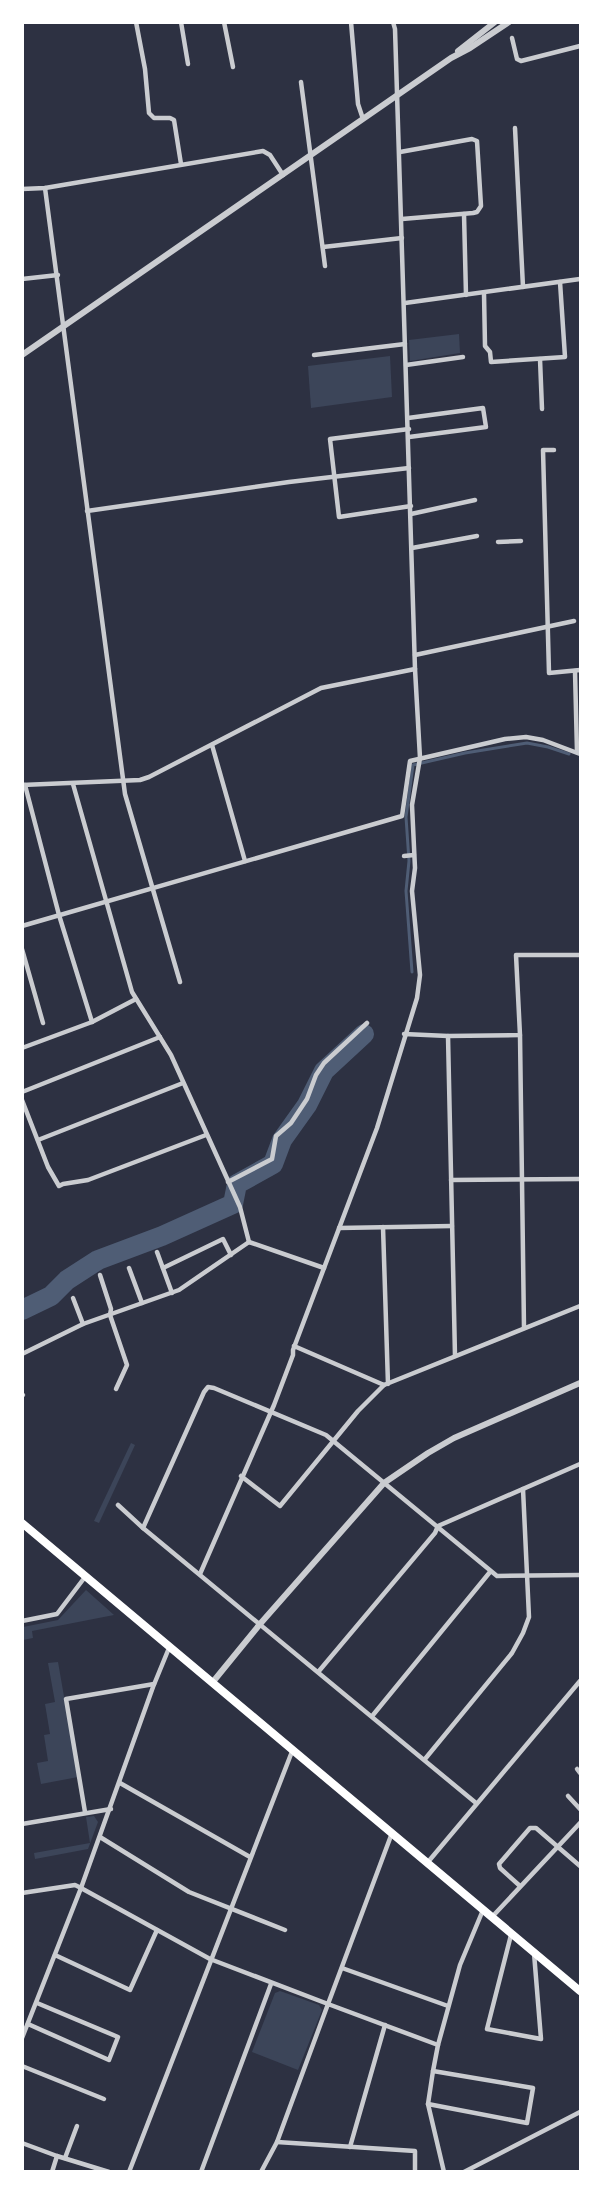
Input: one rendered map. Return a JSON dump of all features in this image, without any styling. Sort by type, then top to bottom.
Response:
[{"type":"highway","points":[[22,1523],[580,1991]]},
{"type":"street","points":[[136,22],[145,69],[149,113],[154,118],[174,120],[181,164]]},
{"type":"street","points":[[181,22],[188,64]]},
{"type":"street","points":[[224,22],[232,67]]},
{"type":"street","points":[[351,22],[358,104],[363,119]]},
{"type":"street","points":[[200,1574],[270,1412],[377,1128],[404,1034],[417,998],[420,975],[412,891],[412,805],[420,758],[398,95],[393,22]]},
{"type":"street","points":[[22,355],[451,58],[495,22]]},
{"type":"street","points":[[451,58],[509,22]]},
{"type":"street","points":[[512,38],[517,59],[521,61],[580,46]]},
{"type":"street","points":[[301,82],[325,266]]},
{"type":"street","points":[[515,128],[523,287]]},
{"type":"street","points":[[400,152],[477,141],[481,206],[477,212],[402,219]]},
{"type":"street","points":[[22,189],[45,188],[263,151],[270,155],[284,175]]},
{"type":"street","points":[[45,188],[125,794],[180,982]]},
{"type":"street","points":[[464,214],[466,295]]},
{"type":"street","points":[[323,247],[402,238]]},
{"type":"street","points":[[22,279],[58,275]]},
{"type":"street","points":[[405,303],[580,279]]},
{"type":"street","points":[[484,293],[485,346],[490,352],[491,363],[565,357],[560,282]]},
{"type":"street","points":[[314,355],[405,344]]},
{"type":"street","points":[[406,365],[463,357]]},
{"type":"street","points":[[540,359],[542,409]]},
{"type":"street","points":[[408,418],[483,408],[486,427],[409,438]]},
{"type":"street","points":[[409,429],[330,439],[339,517],[411,506]]},
{"type":"street","points":[[22,926],[402,816],[410,761],[505,739],[526,737],[543,740],[579,753],[578,670],[549,673],[543,450],[554,450]]},
{"type":"street","points":[[87,511],[409,468]]},
{"type":"street","points":[[411,514],[475,500]]},
{"type":"street","points":[[412,548],[477,536]]},
{"type":"street","points":[[498,542],[520,541]]},
{"type":"street","points":[[415,655],[574,621]]},
{"type":"street","points":[[92,1022],[59,915],[24,785],[123,781],[150,777],[321,688],[416,669]]},
{"type":"street","points":[[212,745],[245,861]]},
{"type":"street","points":[[73,784],[132,992],[171,1055],[238,1205],[249,1242]]},
{"type":"street","points":[[404,856],[413,855]]},
{"type":"street","points":[[22,949],[43,1023]]},
{"type":"street","points":[[525,1328],[520,1179],[520,1035],[516,955],[580,955]]},
{"type":"street","points":[[22,1048],[92,1022],[136,999]]},
{"type":"street","points":[[229,1184],[272,1158],[276,1136],[291,1123],[307,1099],[316,1075],[324,1063],[367,1023]]},
{"type":"street","points":[[404,1034],[520,1035]]},
{"type":"street","points":[[448,1036],[455,1356]]},
{"type":"street","points":[[22,1092],[160,1037]]},
{"type":"street","points":[[38,1140],[183,1083]]},
{"type":"street","points":[[22,1100],[48,1167],[59,1186],[88,1180],[207,1135]]},
{"type":"street","points":[[451,1180],[580,1179]]},
{"type":"street","points":[[339,1228],[452,1226]]},
{"type":"street","points":[[383,1227],[386,1385]]},
{"type":"street","points":[[163,1268],[223,1239],[231,1255]]},
{"type":"street","points":[[22,1354],[83,1324],[179,1290],[249,1242]]},
{"type":"street","points":[[249,1242],[324,1268]]},
{"type":"street","points":[[157,1252],[172,1293]]},
{"type":"street","points":[[129,1268],[142,1303]]},
{"type":"street","points":[[99,1275],[127,1365],[116,1389]]},
{"type":"street","points":[[74,1298],[83,1324]]},
{"type":"street","points":[[241,1476],[280,1506],[358,1412],[386,1385],[580,1306]]},
{"type":"street","points":[[294,1346],[386,1385]]},
{"type":"street","points":[[212,1683],[260,1624],[384,1484],[454,1438],[580,1383]]},
{"type":"street","points":[[143,1528],[204,1392],[208,1388],[214,1388],[326,1435],[497,1576],[580,1575]]},
{"type":"street","points":[[320,1671],[435,1533],[438,1526],[580,1464]]},
{"type":"street","points":[[425,1759],[512,1653],[529,1617],[524,1489]]},
{"type":"street","points":[[118,1505],[476,1803]]},
{"type":"street","points":[[373,1715],[490,1572]]},
{"type":"street","points":[[22,1621],[57,1614],[85,1576]]},
{"type":"street","points":[[22,2038],[111,1809],[154,1684],[169,1648]]},
{"type":"street","points":[[428,1862],[580,1681]]},
{"type":"street","points":[[85,1812],[66,1700],[154,1684]]},
{"type":"street","points":[[129,2172],[293,1749]]},
{"type":"street","points":[[120,1783],[250,1857]]},
{"type":"street","points":[[568,1796],[580,1809]]},
{"type":"street","points":[[22,1824],[111,1809]]},
{"type":"street","points":[[491,1917],[580,1822]]},
{"type":"street","points":[[520,1886],[500,1868],[499,1864],[530,1828],[536,1828],[580,1866]]},
{"type":"street","points":[[261,2172],[277,2142],[392,1833]]},
{"type":"street","points":[[100,1837],[189,1892],[285,1930]]},
{"type":"street","points":[[22,1893],[75,1885],[210,1959],[271,1984],[438,2045]]},
{"type":"street","points":[[444,2172],[428,2104],[438,2045],[448,2006],[460,1965],[483,1910]]},
{"type":"street","points":[[55,1955],[130,1990],[156,1930]]},
{"type":"street","points":[[512,1934],[487,2029],[541,2039],[534,1953]]},
{"type":"street","points":[[342,1968],[448,2006]]},
{"type":"street","points":[[201,2172],[271,1984]]},
{"type":"street","points":[[28,2024],[109,2060],[118,2037],[37,2003]]},
{"type":"street","points":[[350,2147],[385,2025]]},
{"type":"street","points":[[22,2066],[104,2099]]},
{"type":"street","points":[[433,2071],[532,2088],[527,2123],[528,2137]]},
{"type":"street","points":[[428,2104],[527,2123]]},
{"type":"street","points":[[464,2172],[580,2112]]},
{"type":"street","points":[[65,2158],[77,2126]]},
{"type":"street","points":[[277,2142],[416,2151],[415,2172]]},
{"type":"street","points":[[22,2143],[106,2171]]},
{"type":"street","points":[[52,2172],[57,2156]]},
{"type":"shaded area","points":[[459,334],[460,353],[410,361],[409,340]]},
{"type":"shaded area","points":[[390,356],[392,397],[311,408],[308,366]]},
{"type":"shaded area","points":[[131,1443],[135,1445],[99,1523],[94,1521]]},
{"type":"shaded area","points":[[86,1590],[114,1615],[32,1631],[33,1638],[23,1640],[23,1627],[58,1620]]},
{"type":"shaded area","points":[[58,1662],[78,1777],[41,1784],[37,1763],[48,1761],[44,1735],[50,1734],[45,1704],[55,1702],[48,1663]]},
{"type":"shaded area","points":[[94,1816],[98,1822],[88,1849],[35,1859],[34,1853],[90,1843],[86,1817]]},
{"type":"shaded area","points":[[280,1991],[319,2005],[322,2010],[298,2070],[252,2052],[275,1993]]},
{"type":"waterway","points":[[412,972],[406,891],[409,861],[406,817],[413,765],[465,753],[527,743],[569,754]]},
{"type":"waterway","points":[[22,1310],[51,1296],[67,1280],[98,1260],[162,1236],[233,1204],[237,1184],[273,1164],[282,1140],[307,1105],[324,1071],[364,1034]]}]
